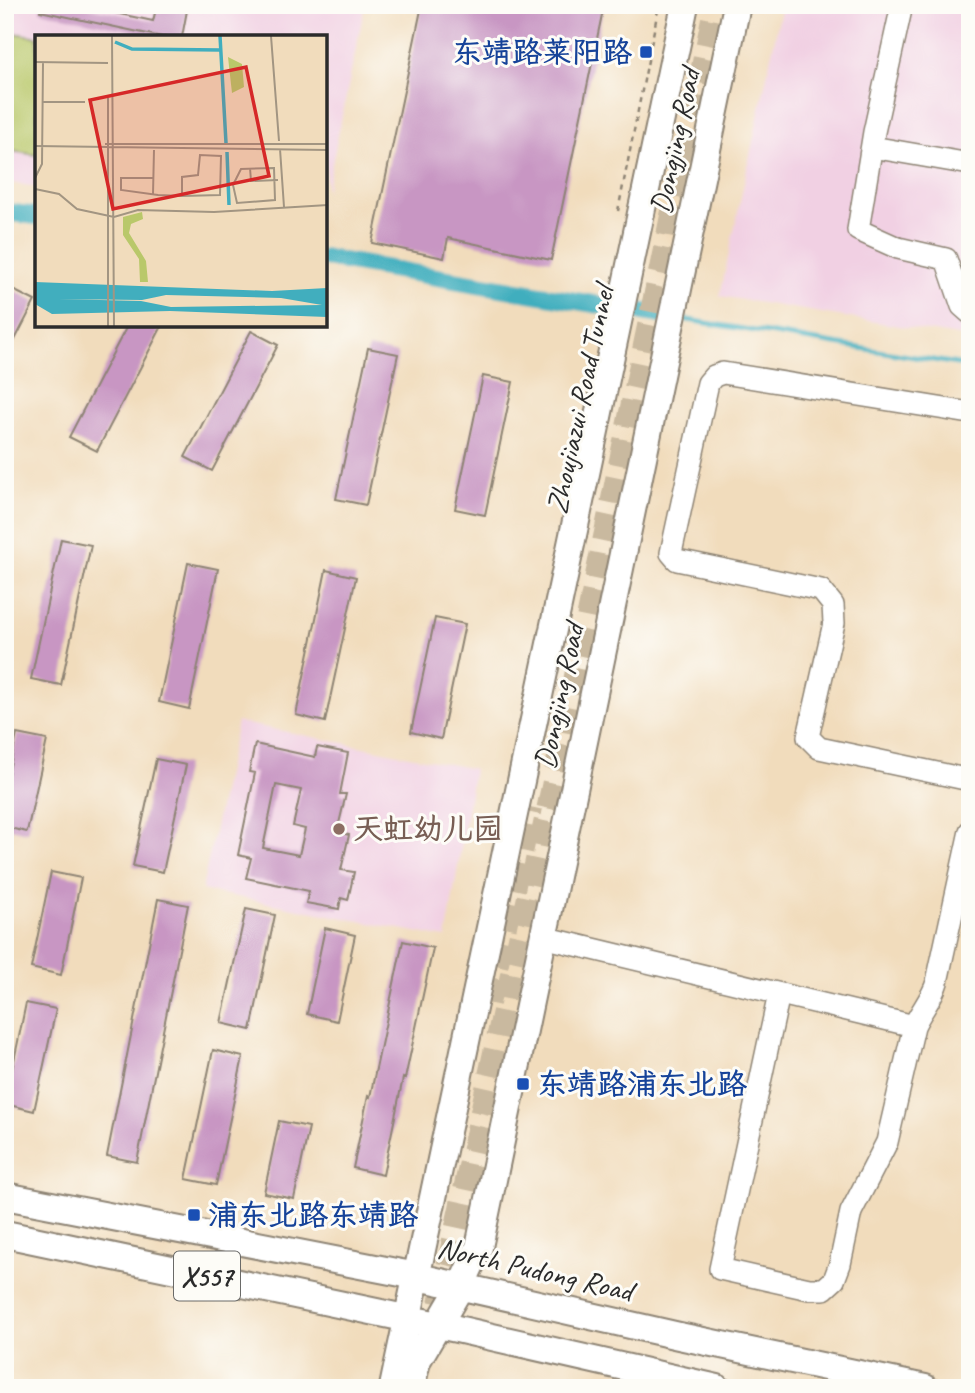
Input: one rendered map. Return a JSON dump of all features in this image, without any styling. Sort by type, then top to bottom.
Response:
[{"type":"main road","name":"Zhoujiazui Road Tunnel","points":[[530,807],[638,285],[688,5]]},
{"type":"main road","name":"Dongjing Road","points":[[393,1388],[688,5]]},
{"type":"main road","name":"Dongjing Road","points":[[411,1388],[417,1361],[461,1286],[479,1247],[737,5]]},
{"type":"main road","name":"North Pudong Road","points":[[5,1196],[416,1276],[925,1388]]},
{"type":"main road","name":"X557","points":[[5,1234],[408,1319]]},
{"type":"main road","points":[[408,1319],[717,1388]]},
{"type":"lane","points":[[902,5],[872,147],[858,230],[898,248],[946,258],[962,306],[970,313]]},
{"type":"lane","points":[[872,147],[970,164]]},
{"type":"lane","points":[[970,413],[723,373],[715,376],[708,383],[671,553],[677,560],[821,590],[833,605],[834,623],[808,737],[820,748],[970,780]]},
{"type":"lane","points":[[779,994],[720,1269],[809,1289],[824,1289],[834,1280],[851,1212],[887,1142],[914,1026],[921,1010],[932,998],[937,982],[970,831]]},
{"type":"lane","points":[[543,937],[914,1026]]},
{"type":"path","points":[[617,216],[659,5]]},
{"type":"shaded area","points":[[11,5],[365,5],[327,188],[327,35],[35,35],[35,187],[5,182],[7,21]]},
{"type":"shaded area","points":[[782,5],[970,5],[970,338],[720,296]]},
{"type":"shaded area","name":"天虹幼儿园","points":[[237,722],[474,769],[446,938],[202,890]]},
{"type":"green space","points":[[5,32],[35,36],[35,155],[5,150]]},
{"type":"building","points":[[41,5],[77,5],[153,21],[157,5],[188,5],[182,35],[153,35],[40,11]]},
{"type":"building","points":[[422,5],[604,5],[551,260],[448,238],[444,258],[372,243]]},
{"type":"building","points":[[5,286],[35,301],[5,359]]},
{"type":"building","points":[[126,327],[161,327],[97,451],[69,437]]},
{"type":"building","points":[[251,331],[278,345],[212,471],[185,457]]},
{"type":"building","points":[[368,348],[398,354],[366,505],[336,499]]},
{"type":"building","points":[[483,376],[513,382],[485,515],[455,509]]},
{"type":"building","points":[[61,539],[91,545],[61,685],[31,679]]},
{"type":"building","points":[[188,563],[218,569],[189,709],[159,702]]},
{"type":"building","points":[[326,570],[356,577],[325,722],[296,715]]},
{"type":"building","points":[[435,618],[465,624],[441,739],[411,732]]},
{"type":"building","points":[[17,734],[47,740],[27,832],[5,827],[5,788]]},
{"type":"building","points":[[255,744],[315,757],[317,747],[348,753],[340,794],[346,794],[337,832],[349,835],[341,870],[354,872],[348,900],[341,898],[339,909],[306,903],[309,891],[246,878],[251,858],[238,855],[255,773],[249,772]],"holes":[[[276,785],[301,790],[293,826],[305,829],[299,855],[263,848]]]},
{"type":"building","points":[[156,759],[186,765],[163,872],[133,866]]},
{"type":"building","points":[[51,872],[81,878],[61,975],[31,968]]},
{"type":"building","points":[[158,899],[188,905],[137,1162],[107,1156]]},
{"type":"building","points":[[246,909],[275,915],[251,1030],[221,1023]]},
{"type":"building","points":[[325,928],[355,935],[337,1021],[307,1014]]},
{"type":"building","points":[[403,941],[433,948],[383,1175],[353,1168]]},
{"type":"building","points":[[26,1003],[56,1009],[34,1111],[5,1104]]},
{"type":"building","points":[[213,1050],[243,1057],[216,1185],[186,1179]]},
{"type":"building","points":[[279,1121],[309,1127],[294,1199],[264,1193]]},
{"type":"waterway","points":[[5,212],[35,216]]},
{"type":"waterway","points":[[327,258],[611,307]]},
{"type":"waterway","points":[[631,310],[662,315]]},
{"type":"waterway","points":[[682,319],[970,366]]},
{"type":"tunnel","points":[[441,1304],[550,806],[717,5]]},
{"type":"tunnel","points":[[487,1003],[530,807]]},
{"type":"place","name":"东靖路莱阳路","points":[[646,52]]},
{"type":"place","name":"天虹幼儿园","points":[[339,829]]},
{"type":"place","name":"东靖路浦东北路","points":[[523,1084]]},
{"type":"place","name":"浦东北路东靖路","points":[[194,1215]]}]
